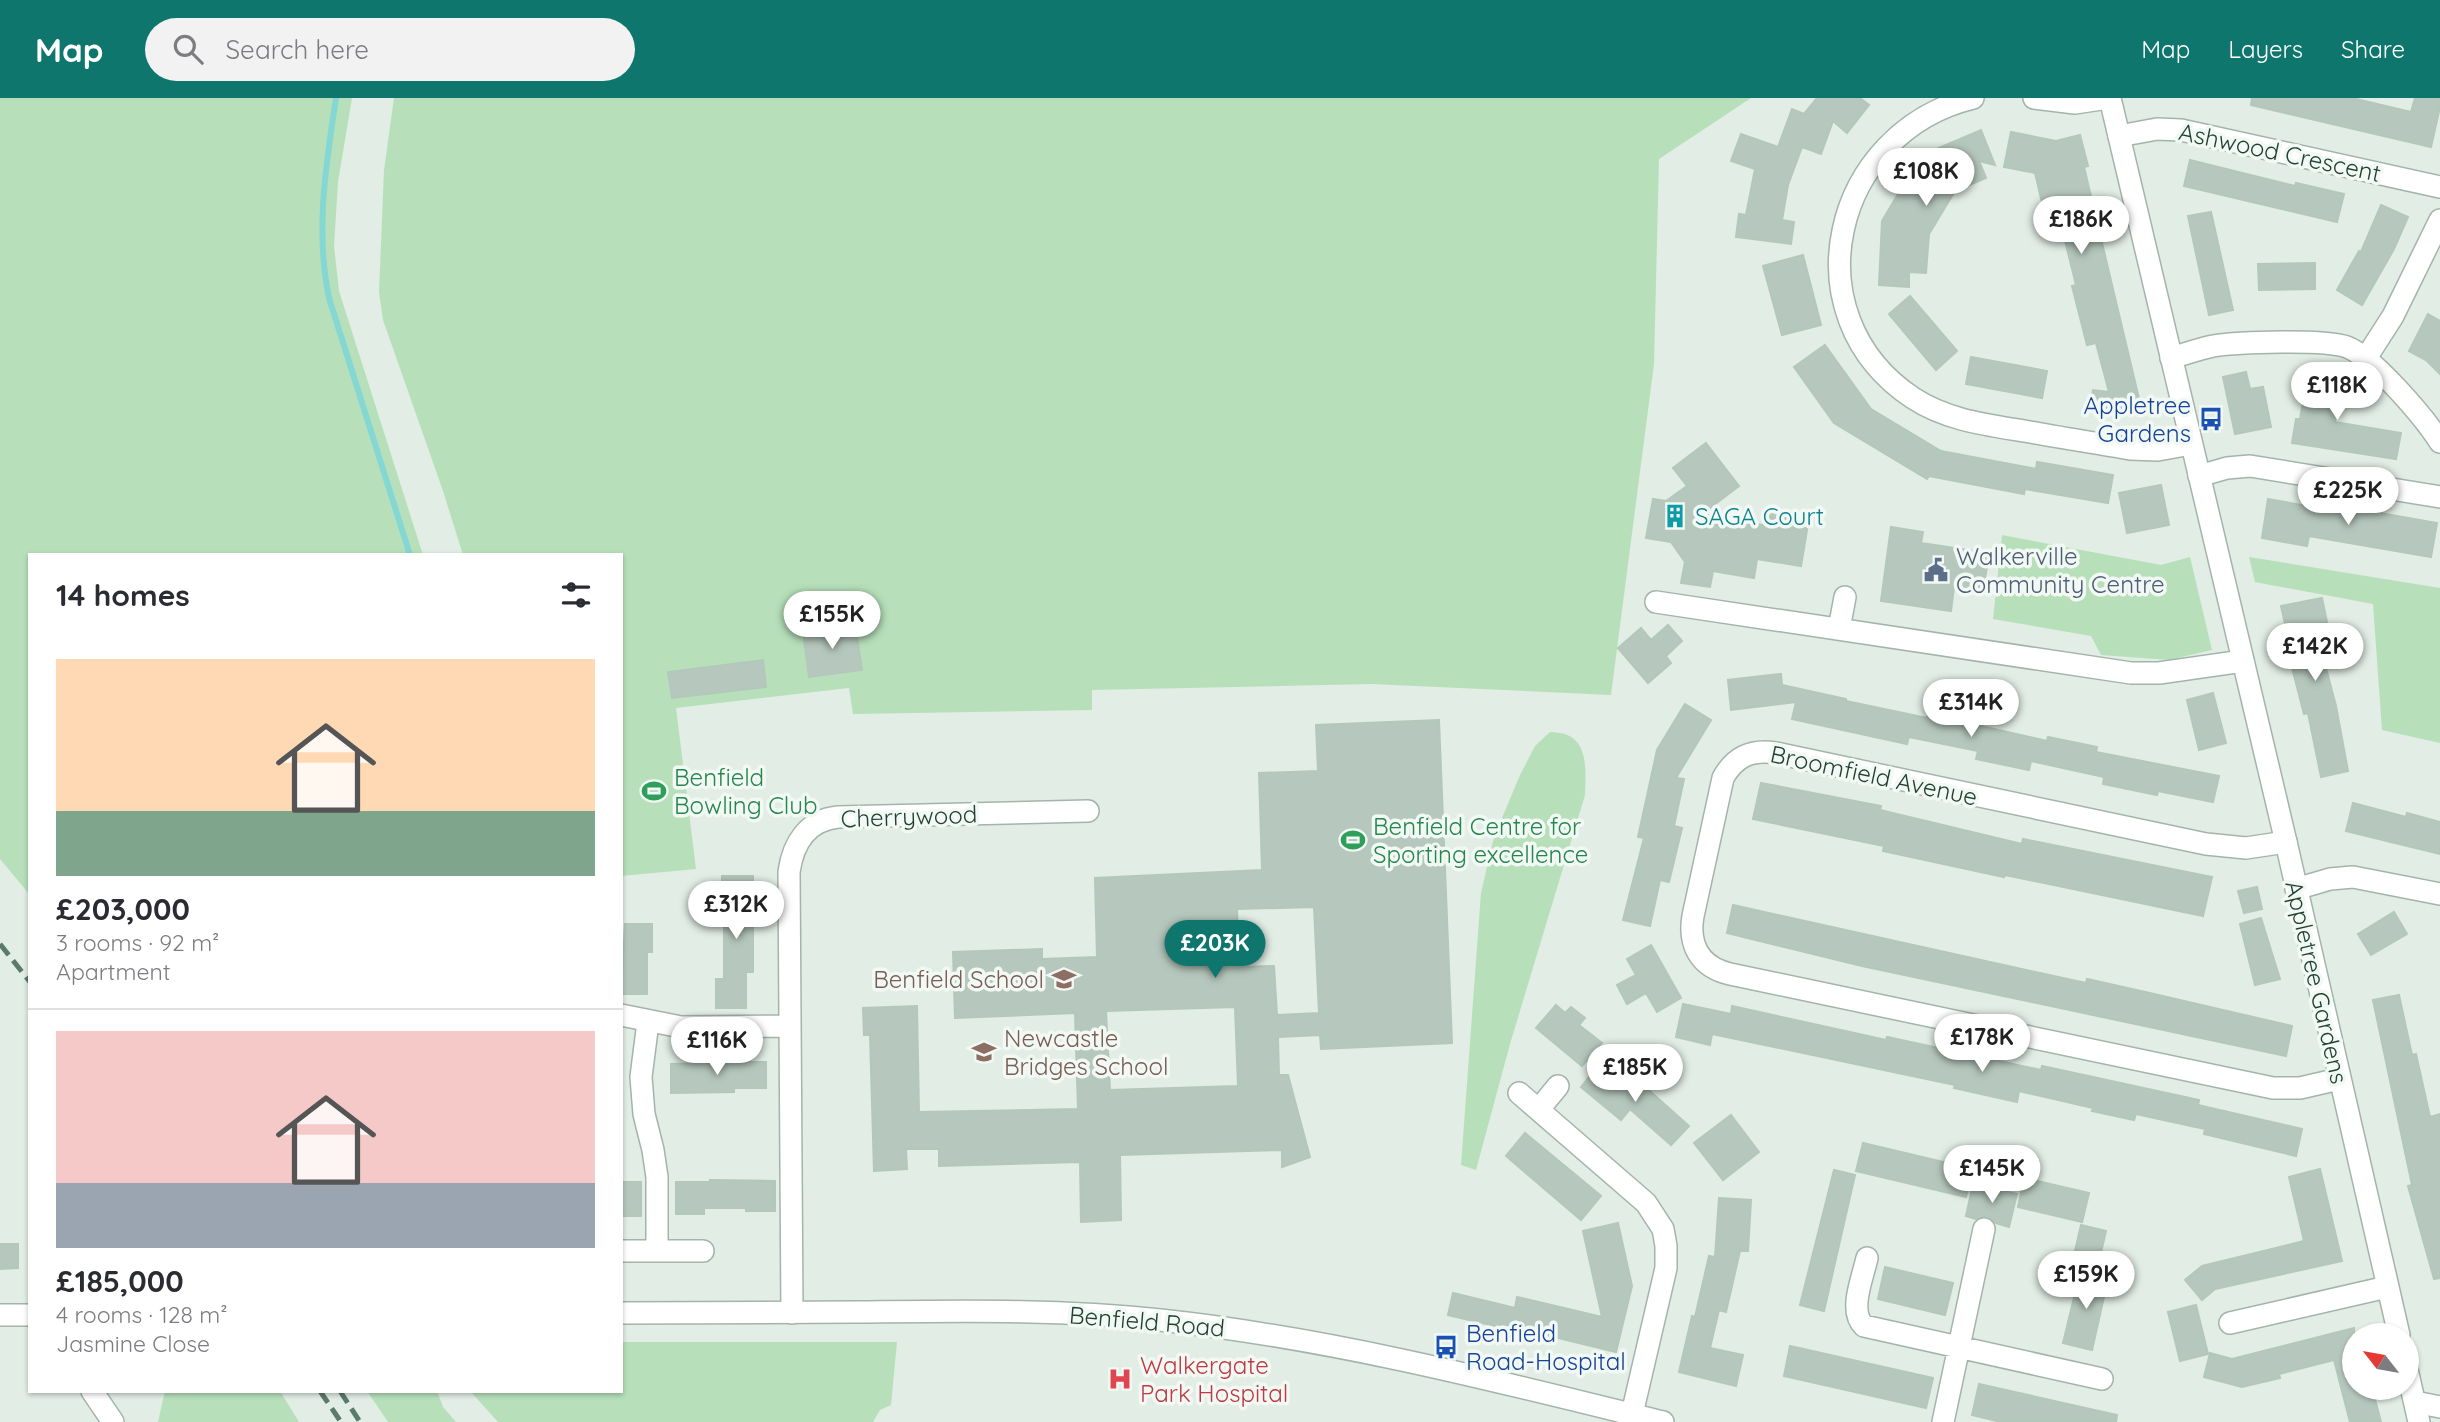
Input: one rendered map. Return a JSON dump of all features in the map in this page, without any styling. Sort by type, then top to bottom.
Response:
[{"type":"street","points":[[1973,98],[1937,109],[1906,128],[1883,149],[1856,189],[1843,228],[1840,265],[1846,304],[1866,350],[1900,388],[1927,406],[1960,419],[2130,449],[2158,450],[2191,444]]},
{"type":"street","points":[[2034,98],[2075,103],[2109,98]]},
{"type":"street","name":"Appletree Gardens","points":[[2109,98],[2286,842],[2396,1323]]},
{"type":"street","name":"Ashwood Crescent","points":[[2119,136],[2157,129],[2181,130],[2440,187]]},
{"type":"street","points":[[2366,358],[2393,316],[2440,220]]},
{"type":"street","points":[[2171,358],[2225,345],[2321,343],[2345,346],[2366,358],[2409,403],[2440,442]]},
{"type":"street","points":[[2199,476],[2227,468],[2250,466],[2440,497]]},
{"type":"street","points":[[1839,629],[1845,597]]},
{"type":"street","points":[[1656,602],[2144,674],[2243,661]]},
{"type":"street","name":"Broomfield Avenue","points":[[2286,842],[2246,848],[2206,844],[1776,753],[1755,752],[1737,760],[1723,778],[1693,916],[1691,939],[1702,960],[1721,972],[2273,1088],[2300,1088],[2339,1080]]},
{"type":"street","name":"Cherrywood","points":[[792,1313],[789,872],[799,840],[813,825],[838,817],[1088,811]]},
{"type":"street","points":[[2296,888],[2330,879],[2353,877],[2440,894]]},
{"type":"street","points":[[623,1016],[681,1027],[789,1026]]},
{"type":"street","points":[[648,1022],[640,1077],[644,1114],[657,1177],[657,1251]]},
{"type":"street","points":[[1539,1109],[1558,1086]]},
{"type":"street","points":[[1520,1093],[1634,1191],[1657,1217],[1662,1230],[1666,1247],[1666,1268],[1632,1414]]},
{"type":"street","points":[[1943,1422],[1984,1228]]},
{"type":"street","points":[[623,1251],[703,1251]]},
{"type":"street","points":[[1867,1258],[1856,1306],[1858,1321],[1871,1329],[2102,1379]]},
{"type":"street","points":[[2230,1323],[2387,1287]]},
{"type":"street","name":"Benfield Road","points":[[623,1313],[1027,1311],[1205,1325],[1317,1342],[1402,1360],[1662,1422]]},
{"type":"street","points":[[0,1315],[28,1315]]},
{"type":"street","points":[[93,1393],[114,1422]]},
{"type":"street","points":[[2417,1412],[2440,1407]]},
{"type":"green space","points":[[0,98],[352,98],[338,182],[334,246],[339,291],[422,553],[28,553],[28,893],[0,859]]},
{"type":"green space","points":[[394,98],[1751,98],[1659,159],[1654,364],[1611,695],[1371,684],[1092,690],[1092,710],[853,714],[849,688],[676,708],[696,869],[623,876],[623,553],[462,553],[383,320],[379,292],[384,170]]},
{"type":"green space","points":[[2002,535],[2161,565],[2190,557],[2212,650],[2169,660],[2101,655],[2091,636],[1993,619]]},
{"type":"green space","points":[[2249,557],[2440,588],[2440,743],[2382,730],[2373,604],[2255,582]]},
{"type":"green space","points":[[1550,732],[1563,733],[1578,744],[1585,762],[1585,795],[1510,1044],[1476,1170],[1461,1165],[1481,893],[1494,837],[1520,775],[1535,746]]},
{"type":"green space","points":[[623,1342],[897,1342],[891,1405],[880,1410],[873,1422],[498,1422],[472,1393],[623,1393]]},
{"type":"green space","points":[[165,1393],[281,1393],[299,1422],[158,1422]]},
{"type":"green space","points":[[368,1393],[438,1393],[443,1407],[456,1422],[388,1422]]},
{"type":"building","points":[[1817,98],[1860,98],[1869,105],[1847,133],[1833,121],[1821,154],[1802,147],[1788,185],[1782,220],[1794,222],[1791,244],[1736,237],[1739,214],[1746,215],[1755,169],[1731,161],[1741,134],[1778,147],[1792,109],[1804,114]]},
{"type":"building","points":[[2252,98],[2352,98],[2411,112],[2415,98],[2440,98],[2440,107],[2431,147],[2251,105]]},
{"type":"building","points":[[1981,130],[1995,165],[1979,161],[1986,178],[1955,191],[1929,234],[1926,273],[1909,272],[1909,287],[1879,285],[1882,221],[1914,167],[1950,188],[1934,150]]},
{"type":"building","points":[[2011,132],[2056,141],[2080,135],[2088,166],[2084,167],[2141,407],[2131,412],[2090,406],[2093,390],[2109,392],[2096,343],[2087,345],[2058,212],[2045,215],[2035,173],[2004,167]]},
{"type":"building","points":[[2190,160],[2295,186],[2296,183],[2344,194],[2337,222],[2184,186]]},
{"type":"building","points":[[2381,205],[2408,217],[2394,249],[2362,305],[2337,290],[2359,251],[2361,252]]},
{"type":"building","points":[[2211,212],[2233,310],[2209,315],[2188,216]]},
{"type":"building","points":[[1803,255],[1821,325],[1782,335],[1763,266]]},
{"type":"building","points":[[2315,263],[2315,289],[2259,290],[2258,264]]},
{"type":"building","points":[[1910,296],[1957,351],[1936,370],[1889,314]]},
{"type":"building","points":[[2428,314],[2440,321],[2440,374],[2426,360],[2409,351]]},
{"type":"building","points":[[1825,345],[1871,409],[1941,451],[2036,469],[2037,462],[2113,475],[2108,503],[2025,489],[2024,494],[1929,476],[1927,479],[1834,423],[1794,367]]},
{"type":"building","points":[[1971,357],[2047,371],[2042,398],[1966,384]]},
{"type":"building","points":[[2309,369],[2343,374],[2335,422],[2401,433],[2396,459],[2292,443],[2296,419],[2300,419]]},
{"type":"building","points":[[2246,372],[2250,389],[2263,387],[2271,427],[2235,434],[2223,377]]},
{"type":"building","name":"SAGA Court","points":[[1706,443],[1739,486],[1702,514],[1768,526],[1771,511],[1809,518],[1801,566],[1757,559],[1754,578],[1713,571],[1710,587],[1681,583],[1685,562],[1671,542],[1646,538],[1653,499],[1666,501],[1687,486],[1673,468]]},
{"type":"building","points":[[2161,485],[2169,525],[2127,533],[2119,493]]},
{"type":"building","points":[[2268,499],[2329,510],[2331,501],[2437,523],[2431,557],[2309,536],[2307,546],[2262,538]]},
{"type":"building","name":"Walkerville Community Centre","points":[[1891,527],[1923,532],[1921,543],[1989,553],[1983,592],[1954,587],[1951,611],[1881,601]]},
{"type":"building","points":[[2322,598],[2328,627],[2316,630],[2336,706],[2348,771],[2321,777],[2308,713],[2304,714],[2289,656],[2292,655],[2281,606]]},
{"type":"building","points":[[855,624],[862,670],[809,677],[803,632]]},
{"type":"building","points":[[1668,625],[1682,641],[1666,656],[1671,663],[1648,683],[1618,648],[1641,628],[1651,640]]},
{"type":"building","points":[[763,660],[766,687],[672,698],[668,672]]},
{"type":"building","points":[[1781,674],[1782,685],[1846,701],[1927,718],[1928,714],[2047,741],[2048,737],[2097,747],[2096,752],[2219,776],[2213,802],[2158,791],[2157,795],[2103,784],[2104,777],[2031,761],[2029,770],[1976,759],[1978,751],[1909,737],[1907,744],[1792,719],[1796,702],[1731,710],[1728,680]]},
{"type":"building","points":[[2213,693],[2226,743],[2199,750],[2187,700]]},
{"type":"building","points":[[1685,704],[1711,720],[1676,778],[1684,779],[1674,826],[1682,828],[1669,882],[1660,880],[1650,926],[1623,920],[1644,838],[1638,837],[1657,750]]},
{"type":"building","points":[[1439,720],[1452,1043],[1321,1049],[1320,1035],[1278,1037],[1279,1075],[1288,1075],[1310,1157],[1282,1167],[1282,1150],[1120,1155],[1121,1220],[1081,1222],[1080,1162],[939,1166],[939,1149],[906,1149],[907,1169],[874,1171],[870,1035],[864,1035],[863,1008],[917,1006],[919,1112],[1078,1109],[1075,1013],[955,1018],[953,952],[1042,949],[1042,959],[1097,957],[1095,878],[1262,870],[1259,773],[1318,771],[1316,725]],"holes":[[[1314,907],[1319,1013],[1277,1015],[1274,966],[1239,967],[1237,909]],[[1235,1007],[1238,1086],[1110,1090],[1106,1011]]]},
{"type":"building","points":[[1761,783],[1881,806],[1880,810],[2022,844],[2023,839],[2212,877],[2203,916],[1883,851],[1884,846],[1753,819]]},
{"type":"building","points":[[2353,803],[2406,817],[2407,813],[2440,822],[2440,854],[2346,831]]},
{"type":"building","points":[[722,876],[753,876],[753,972],[746,972],[746,1008],[716,1008],[716,979],[724,979]]},
{"type":"building","points":[[2257,887],[2262,909],[2244,913],[2238,891]]},
{"type":"building","points":[[1733,905],[2086,983],[2087,979],[2292,1026],[2286,1056],[1862,966],[1727,933]]},
{"type":"building","points":[[2394,912],[2407,934],[2371,955],[2358,934]]},
{"type":"building","points":[[2261,918],[2280,979],[2255,985],[2240,924]]},
{"type":"building","points":[[625,924],[652,924],[652,952],[647,952],[647,994],[623,994]]},
{"type":"building","points":[[1651,945],[1681,998],[1657,1012],[1646,993],[1627,1004],[1617,985],[1636,975],[1627,959]]},
{"type":"building","points":[[2399,995],[2412,1055],[2416,1054],[2430,1117],[2440,1114],[2440,1278],[2434,1279],[2408,1186],[2412,1185],[2373,1000]]},
{"type":"building","points":[[1683,1004],[1731,1014],[1732,1006],[1886,1040],[1887,1037],[2041,1070],[2042,1066],[2199,1100],[2198,1105],[2302,1129],[2296,1156],[2204,1134],[2205,1129],[2136,1114],[2134,1120],[2019,1091],[2017,1102],[1954,1088],[1955,1085],[1712,1034],[1710,1045],[1676,1037]]},
{"type":"building","points":[[1556,1005],[1565,1013],[1571,1007],[1585,1018],[1579,1025],[1602,1043],[1582,1066],[1536,1028]]},
{"type":"building","points":[[766,1062],[766,1088],[734,1088],[734,1092],[671,1093],[671,1064]]},
{"type":"building","points":[[1598,1066],[1625,1087],[1634,1077],[1689,1126],[1671,1145],[1630,1109],[1621,1120],[1581,1087]]},
{"type":"building","points":[[1731,1115],[1759,1152],[1723,1180],[1694,1143]]},
{"type":"building","points":[[1525,1133],[1601,1196],[1581,1220],[1506,1156]]},
{"type":"building","points":[[1863,1143],[1973,1169],[1966,1197],[1856,1171]]},
{"type":"building","points":[[2320,1169],[2342,1261],[2215,1289],[2202,1300],[2185,1280],[2202,1266],[2304,1241],[2289,1177]]},
{"type":"building","points":[[1834,1170],[1855,1175],[1824,1311],[1800,1305]]},
{"type":"building","points":[[2024,1178],[2089,1193],[2082,1222],[2018,1207]]},
{"type":"building","points":[[775,1181],[775,1211],[704,1208],[704,1214],[676,1214],[676,1182]]},
{"type":"building","points":[[623,1182],[641,1182],[641,1216],[623,1216]]},
{"type":"building","points":[[1973,1184],[2017,1194],[2009,1227],[1996,1223],[1987,1216],[1976,1219],[1966,1216]]},
{"type":"building","points":[[1719,1198],[1751,1200],[1748,1251],[1740,1251],[1726,1312],[1719,1310],[1710,1348],[1743,1355],[1736,1386],[1679,1372],[1709,1256],[1715,1257]]},
{"type":"building","points":[[1618,1223],[1632,1286],[1616,1352],[1500,1324],[1499,1327],[1448,1315],[1453,1293],[1515,1308],[1517,1297],[1602,1317],[1583,1231]]},
{"type":"building","points":[[2081,1225],[2106,1231],[2096,1274],[2071,1268]]},
{"type":"building","points":[[0,1244],[18,1244],[18,1268],[0,1269]]},
{"type":"building","points":[[1885,1267],[1953,1283],[1945,1315],[1878,1299]]},
{"type":"building","points":[[2080,1273],[2108,1279],[2092,1350],[2063,1343]]},
{"type":"building","points":[[2196,1305],[2208,1354],[2180,1361],[2168,1312]]},
{"type":"building","points":[[2342,1331],[2342,1391],[2334,1360],[2242,1387],[2204,1377],[2210,1353],[2232,1359]]},
{"type":"building","points":[[1790,1346],[1933,1378],[1926,1408],[1784,1376]]},
{"type":"building","points":[[1979,1384],[2117,1415],[2116,1422],[2001,1422],[1972,1415]]},
{"type":"building","points":[[2344,1400],[2375,1400],[2381,1422],[2350,1422]]},
{"type":"waterway","points":[[336,98],[322,223],[329,298],[409,553]]},
{"type":"railway","points":[[0,944],[28,979]]},
{"type":"railway","points":[[321,1393],[341,1422]]},
{"type":"railway","points":[[341,1393],[360,1422]]},
{"type":"place","name":"Appletree Gardens","points":[[2211,419]]},
{"type":"place","name":"SAGA Court","points":[[1675,516]]},
{"type":"place","name":"Walkerville Community Centre","points":[[1936,570]]},
{"type":"place","name":"Benfield Bowling Club","points":[[654,791]]},
{"type":"place","name":"Benfield Centre for Sporting excellence","points":[[1353,840]]},
{"type":"place","name":"Benfield School","points":[[1064,979]]},
{"type":"place","name":"Newcastle Bridges School","points":[[984,1052]]},
{"type":"place","name":"Benfield Road-Hospital","points":[[1446,1347]]},
{"type":"place","name":"Walkergate Park Hospital","points":[[1120,1379]]}]
